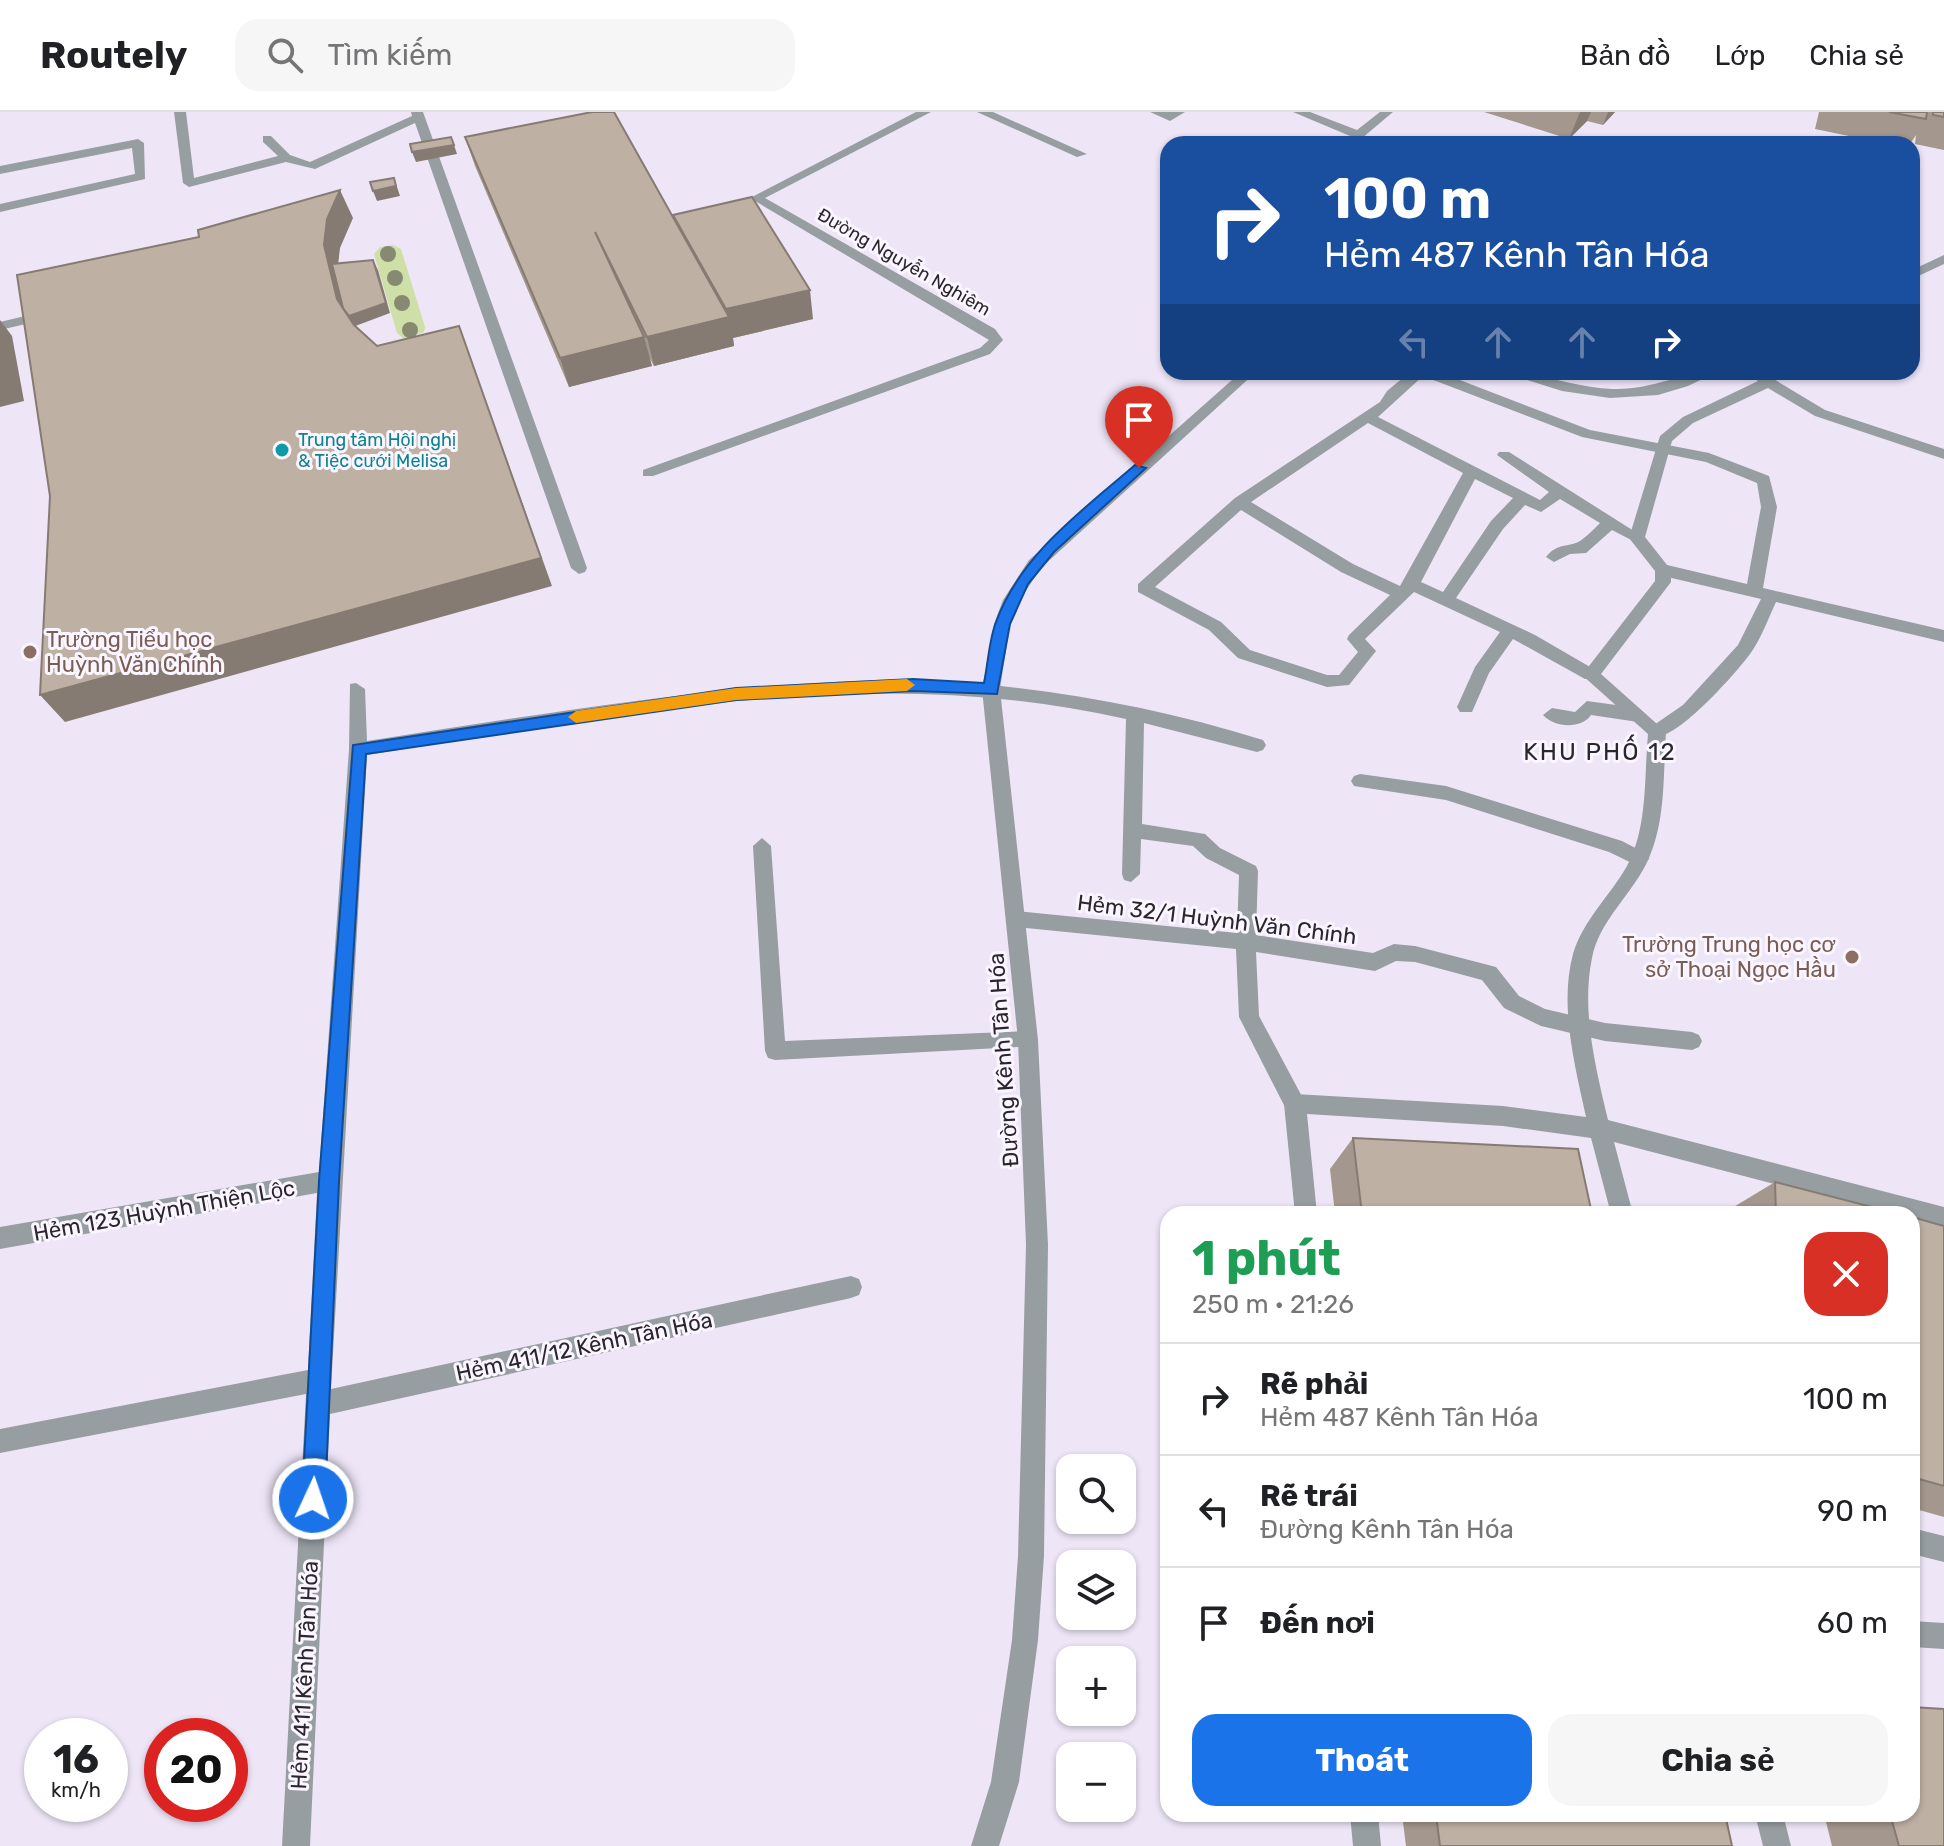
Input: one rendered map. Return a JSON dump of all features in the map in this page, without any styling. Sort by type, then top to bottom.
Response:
[{"type":"street","points":[[180,112],[189,183],[286,158]]},
{"type":"street","name":"Đường Nguyễn Nghiêm","points":[[648,473],[985,351],[994,345],[996,340],[990,332],[756,198],[925,112]]},
{"type":"street","points":[[983,112],[1081,154]]},
{"type":"street","points":[[1156,112],[1170,118],[1179,112]]},
{"type":"street","points":[[1299,112],[1359,135],[1387,112]]},
{"type":"street","points":[[267,139],[286,158],[311,166],[418,114],[579,568]]},
{"type":"street","points":[[0,170],[138,143],[141,176],[0,208]]},
{"type":"street","points":[[1920,271],[1944,259]]},
{"type":"street","points":[[0,326],[25,320]]},
{"type":"street","name":"Đường Kênh Tân Hóa","points":[[985,1846],[1005,1782],[1025,1640],[1031,1556],[1037,1245],[1028,1040],[991,689],[1002,624],[1011,600],[1035,564],[1240,380]]},
{"type":"street","points":[[1409,380],[1392,394],[1385,405],[1240,502],[1144,588],[1215,626],[1244,654],[1327,681],[1343,681],[1368,651],[1355,639],[1407,589],[1471,472]]},
{"type":"street","points":[[1447,380],[1587,434],[1709,458],[1764,480],[1769,507],[1763,593],[1745,649],[1689,710],[1657,732],[1647,836],[1640,859],[1588,939],[1581,960],[1579,1027],[1620,1206]]},
{"type":"street","points":[[1538,380],[1577,391],[1628,396],[1666,390],[1690,380]]},
{"type":"street","points":[[1765,380],[1820,413],[1944,454]]},
{"type":"street","points":[[1637,538],[1661,447],[1678,425],[1768,382]]},
{"type":"street","points":[[1367,417],[1541,507],[1559,492]]},
{"type":"street","points":[[1504,455],[1637,538],[1663,570],[1944,636]]},
{"type":"street","points":[[1446,600],[1497,525],[1523,497]]},
{"type":"street","points":[[1240,502],[1347,568],[1446,600],[1591,675],[1657,732]]},
{"type":"street","points":[[1554,557],[1567,548],[1580,549],[1610,523]]},
{"type":"street","points":[[1591,675],[1663,582],[1663,570]]},
{"type":"street","points":[[1466,707],[1481,671],[1510,631]]},
{"type":"street","points":[[358,749],[736,694],[913,685],[991,689],[1056,697],[1257,745]]},
{"type":"street","name":"Hẻm 411 Kênh Tân Hóa","points":[[296,1846],[329,1181],[358,749],[356,689]]},
{"type":"street","points":[[1552,715],[1579,719],[1587,708],[1638,715]]},
{"type":"street","points":[[1131,874],[1135,715]]},
{"type":"street","points":[[1360,781],[1446,793],[1615,846],[1640,859]]},
{"type":"street","points":[[1133,830],[1198,839],[1213,853],[1249,871],[1246,942],[1249,1017],[1295,1104],[1305,1206]]},
{"type":"street","points":[[762,846],[775,1051],[1028,1040]]},
{"type":"street","name":"Hẻm 32/1 Huỳnh Văn Chính","points":[[1016,919],[1246,942],[1375,962],[1394,952],[1489,973],[1503,995],[1521,1009],[1579,1027],[1692,1041]]},
{"type":"street","points":[[1295,1104],[1503,1116],[1601,1129],[1898,1206]]},
{"type":"street","name":"Hẻm 123 Huỳnh Thiện Lộc","points":[[0,1238],[329,1181]]},
{"type":"street","points":[[1920,1212],[1944,1218]]},
{"type":"street","name":"Hẻm 411/12 Kênh Tân Hóa","points":[[0,1441],[318,1392],[851,1287]]},
{"type":"street","points":[[1920,1543],[1944,1549]]},
{"type":"street","points":[[1920,1634],[1944,1636]]},
{"type":"street","points":[[1365,1822],[1367,1846]]},
{"type":"street","points":[[1771,1822],[1777,1846]]},
{"type":"green space","points":[[393,245],[401,249],[425,327],[424,332],[404,339],[397,333],[374,254],[380,247]]},
{"type":"building","points":[[592,112],[614,112],[729,317],[647,337],[595,232],[644,337],[560,358],[465,137]]},
{"type":"building","points":[[1889,112],[1927,112],[1926,119]]},
{"type":"building","points":[[1933,112],[1944,112],[1944,117],[1933,115]]},
{"type":"building","points":[[451,137],[454,145],[412,152],[410,144]]},
{"type":"building","points":[[394,178],[396,186],[373,191],[370,182]]},
{"type":"building","name":"Trung tâm Hội nghị & Tiệc cưới Melisa","points":[[340,190],[327,219],[324,245],[337,299],[354,325],[377,346],[459,326],[541,558],[40,695],[50,496],[17,275],[199,237],[198,230]]},
{"type":"building","points":[[752,197],[810,290],[726,309],[673,215]]},
{"type":"building","points":[[373,260],[386,303],[349,316],[343,308],[332,264]]},
{"type":"building","points":[[1353,1138],[1578,1149],[1590,1206],[1361,1206]]},
{"type":"building","points":[[1775,1182],[1868,1206],[1776,1206]]},
{"type":"building","points":[[1920,1219],[1944,1226],[1944,1486],[1920,1479]]},
{"type":"building","points":[[1920,1708],[1944,1709],[1944,1846],[1899,1846],[1892,1822],[1920,1822]]},
{"type":"building","points":[[1437,1822],[1727,1822],[1732,1846],[1440,1846]]},
{"type":"slow traffic","points":[[576,717],[736,694],[907,685]]},
{"type":"place","name":"Trung tâm Hội nghị & Tiệc cưới Melisa","points":[[282,450]]},
{"type":"place","name":"Trường Tiểu học Huỳnh Văn Chính","points":[[30,652]]},
{"type":"place","name":"Trường Trung học cơ sở Thoại Ngọc Hầu","points":[[1852,957]]},
{"type":"district","name":"KHU PHỐ 12","points":[[1600,752]]},
{"type":"route","points":[[313,1499],[329,1181],[358,749],[736,694],[824,687],[913,685],[991,689],[1002,624],[1022,581],[1049,548],[1139,468]]}]
